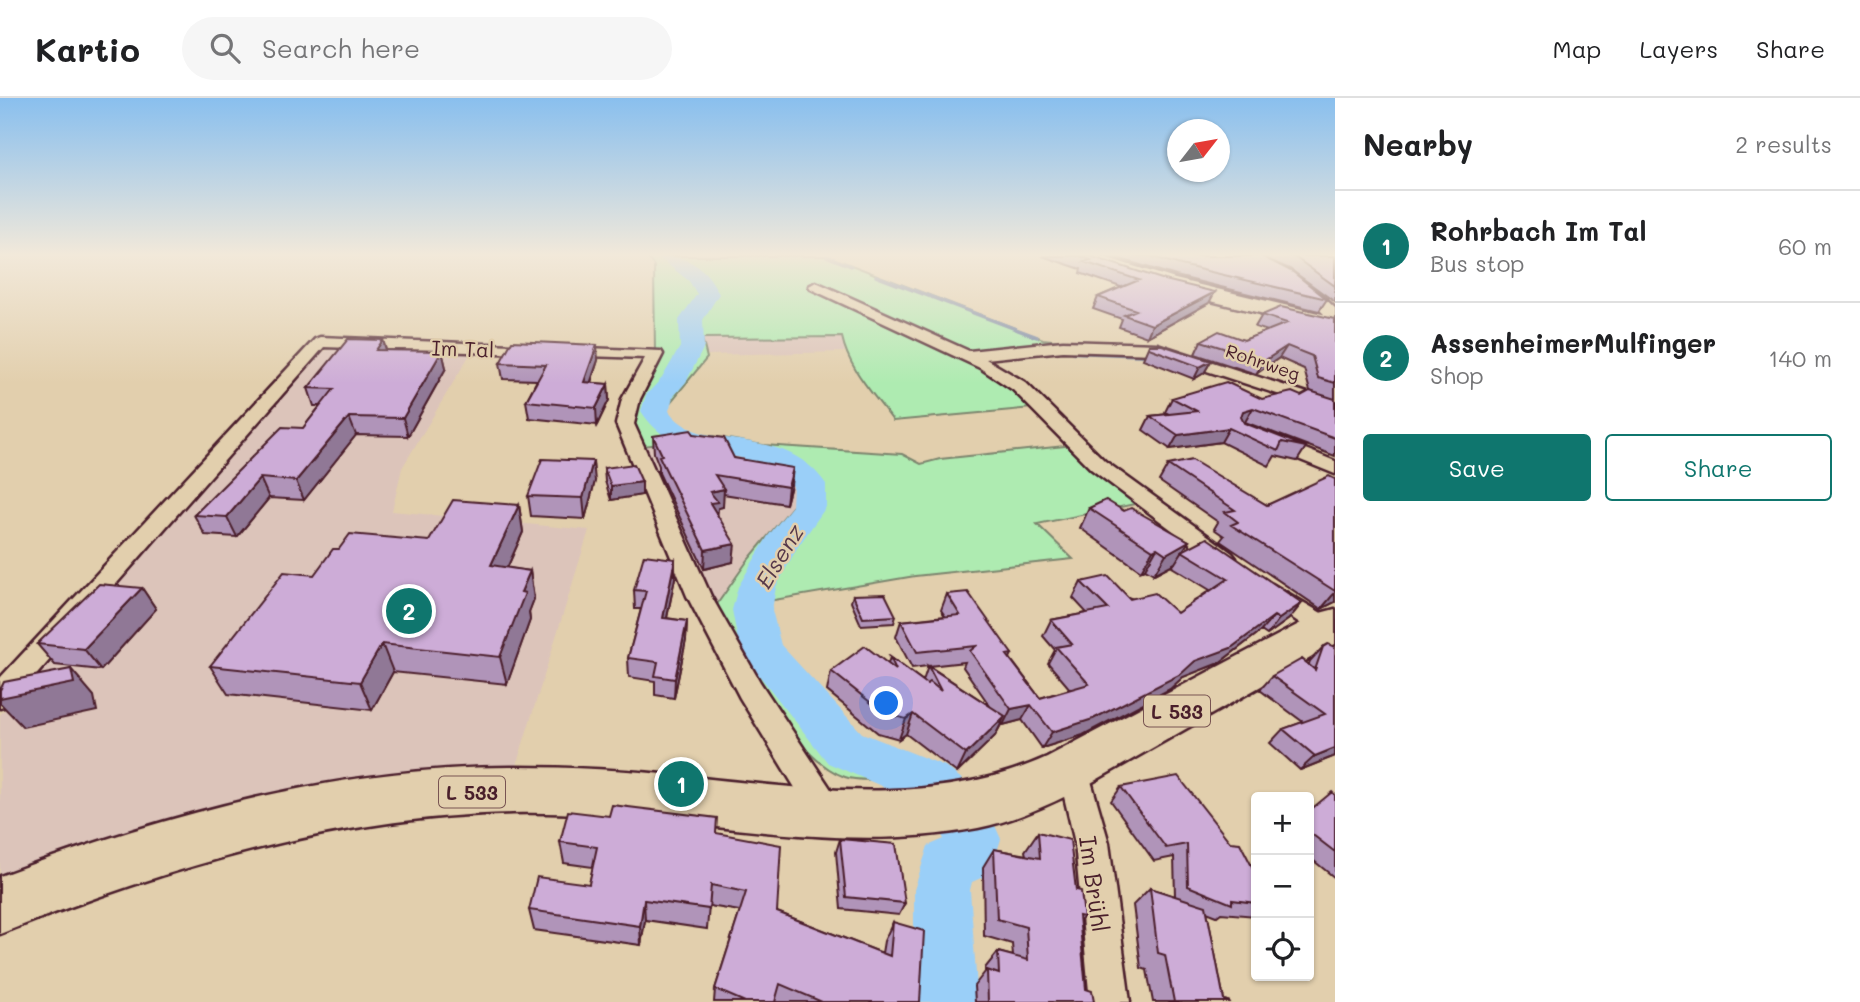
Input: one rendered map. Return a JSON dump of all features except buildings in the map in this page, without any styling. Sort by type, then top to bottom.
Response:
[{"type":"main road","points":[[1229,298],[1330,322]]},
{"type":"main road","name":"L 533","points":[[0,905],[65,878],[186,841],[274,820],[452,793],[585,790],[903,816],[984,804],[1072,767],[1331,626]]},
{"type":"street","points":[[842,298],[968,356],[1019,386],[1098,465],[1250,578],[1331,626]]},
{"type":"street","points":[[1317,298],[1333,314],[1330,322]]},
{"type":"street","name":"Im Tal","points":[[0,697],[320,342],[654,354],[631,399],[625,424],[699,596],[750,690],[827,811]]},
{"type":"street","name":"Rohrweg","points":[[968,356],[1062,346],[1157,349],[1335,408]]},
{"type":"street","points":[[1255,434],[1335,468]]},
{"type":"street","name":"Im Brühl","points":[[1072,767],[1092,843],[1111,1002]]},
{"type":"shaded area","points":[[842,337],[845,352],[706,355],[701,338]]},
{"type":"shaded area","points":[[338,346],[472,351],[402,468],[392,511],[589,530],[513,776],[0,881],[0,715],[156,534],[320,353]]},
{"type":"shaded area","points":[[678,442],[779,463],[804,484],[797,501],[748,560],[713,610],[634,447]]},
{"type":"green space","points":[[654,298],[937,298],[1043,339],[1071,342],[990,352],[960,350],[1012,386],[1033,408],[893,421],[856,371],[842,337],[702,338],[707,358],[659,416],[677,430],[763,445],[902,454],[921,464],[940,459],[1074,445],[1140,503],[1037,524],[1073,559],[915,576],[768,601],[769,640],[796,683],[858,754],[894,779],[851,779],[826,767],[788,729],[754,679],[713,610],[748,560],[797,501],[804,484],[779,463],[695,443],[678,442],[634,447],[631,399],[655,354]]},
{"type":"waterway","name":"Elsenz","points":[[705,298],[691,320],[692,347],[673,382],[660,395],[655,411],[663,423],[675,432],[705,442],[773,455],[810,484],[809,507],[781,544],[757,587],[752,610],[761,651],[845,748],[927,782],[949,800],[974,839],[971,855],[947,865],[942,890],[946,1002]]},
{"type":"waterway","points":[[935,298],[1037,337]]},
{"type":"waterway","points":[[1074,352],[1150,355]]},
{"type":"place","name":"AssenheimerMulfinger","points":[[409,611]]},
{"type":"place","name":"Rohrbach Im Tal","points":[[681,784]]}]
